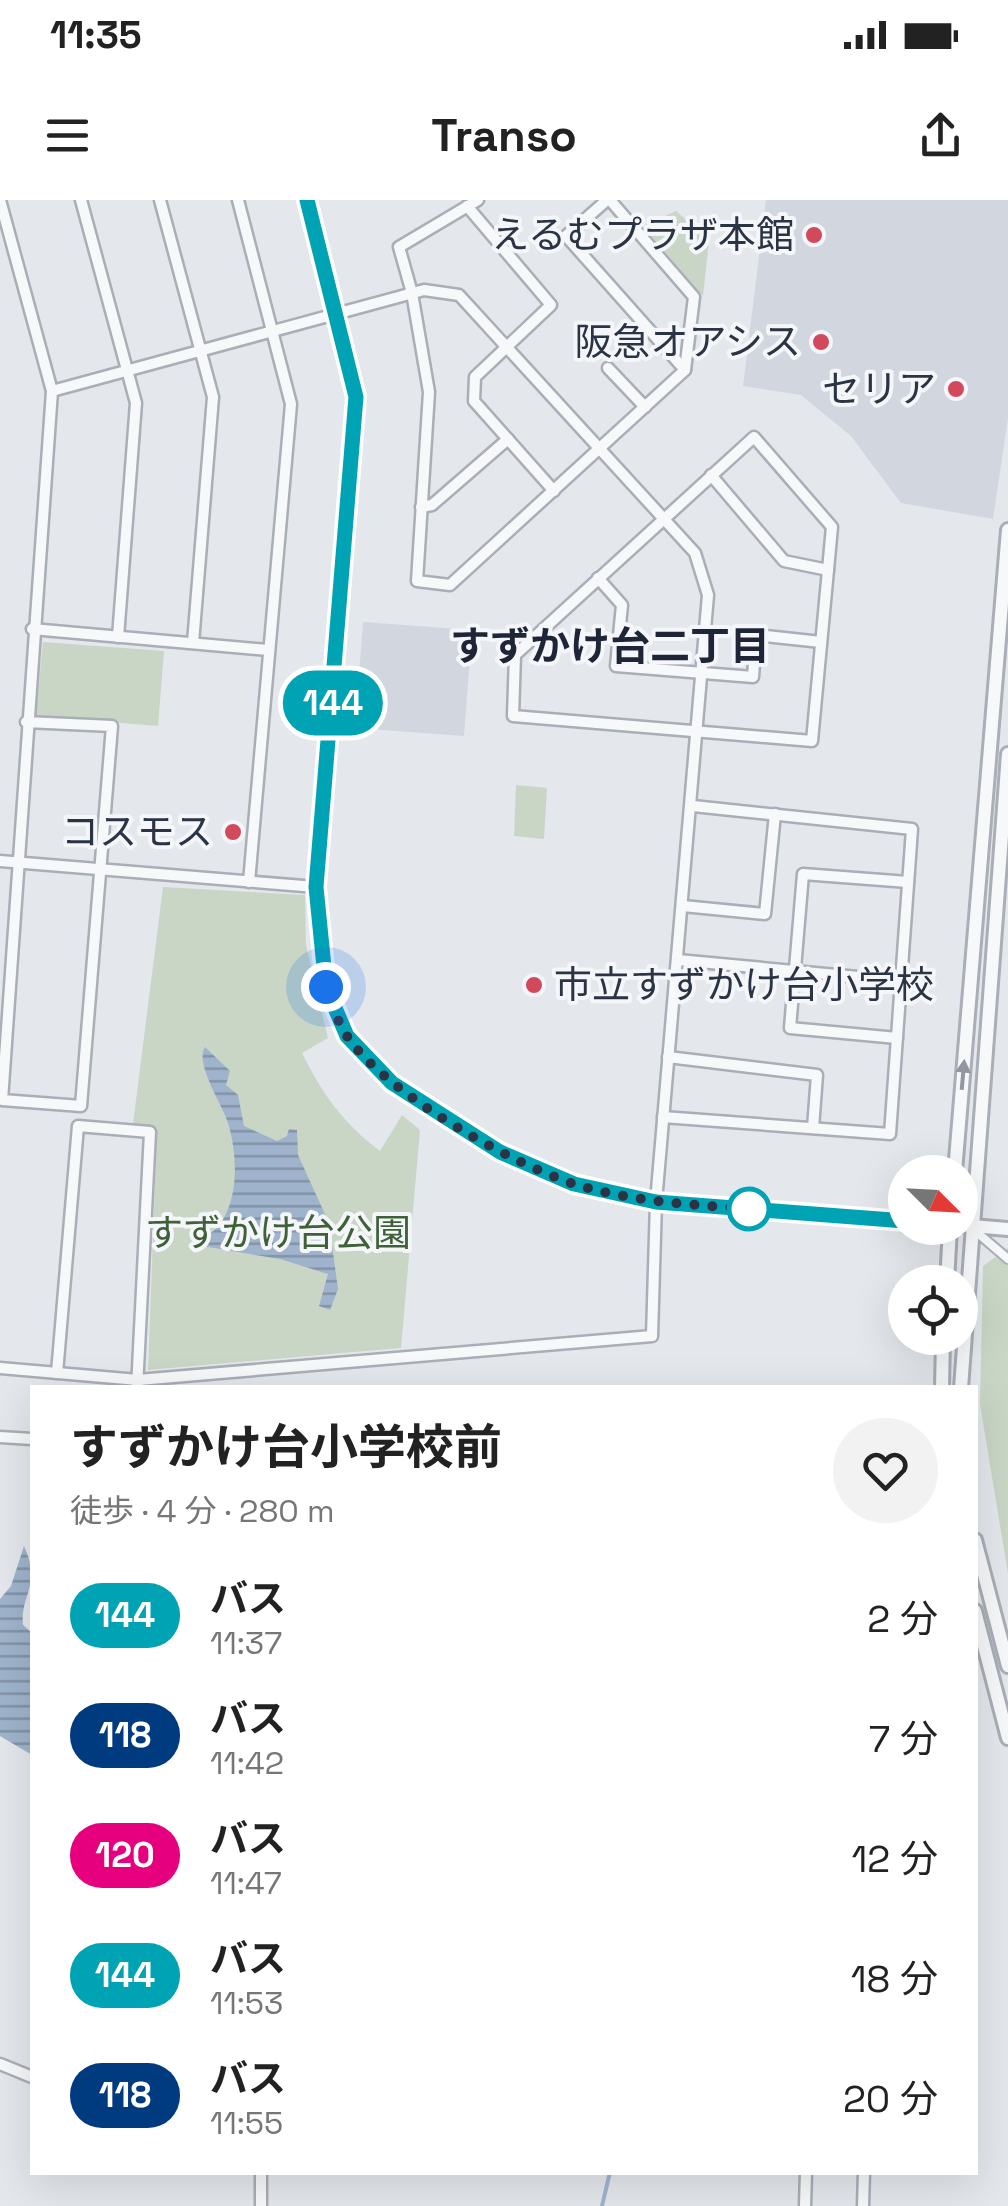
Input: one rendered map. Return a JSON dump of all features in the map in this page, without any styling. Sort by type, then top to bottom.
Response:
[{"type":"street","points":[[0,200],[52,391],[32,629],[26,722],[17,862],[2,1100],[80,1106],[112,726],[26,722]]},
{"type":"street","points":[[81,200],[136,403],[118,637]]},
{"type":"street","points":[[160,200],[213,397],[193,643]]},
{"type":"street","points":[[238,200],[291,404],[249,882]]},
{"type":"street","points":[[307,200],[338,312],[355,412],[316,887],[326,987],[347,1036],[392,1083],[500,1152],[574,1184],[656,1202],[888,1220]]},
{"type":"street","points":[[554,492],[474,401],[476,377],[551,305],[472,203],[399,247],[412,293],[429,392],[417,581],[450,585],[554,492],[602,449],[685,370],[694,297],[608,200],[566,236],[685,370]]},
{"type":"street","points":[[0,1368],[137,1384],[652,1336],[656,1202],[704,674],[708,595],[694,553],[459,296],[424,290],[52,391]]},
{"type":"street","points":[[608,368],[645,408]]},
{"type":"street","points":[[754,437],[832,527],[812,741],[513,716],[515,654],[663,518],[754,437]]},
{"type":"street","points":[[422,507],[432,505],[508,439]]},
{"type":"street","points":[[711,476],[784,561],[828,570]]},
{"type":"street","points":[[955,1155],[1008,530]]},
{"type":"street","points":[[598,578],[622,605],[616,666],[753,677],[756,634],[821,642]]},
{"type":"street","points":[[32,629],[268,650]]},
{"type":"street","points":[[973,1155],[1003,879],[1008,754]]},
{"type":"street","points":[[988,774],[1007,776]]},
{"type":"street","points":[[663,1117],[890,1134],[912,829],[693,806]]},
{"type":"street","points":[[683,906],[765,914],[774,814]]},
{"type":"street","points":[[0,862],[316,887]]},
{"type":"street","points":[[897,1038],[790,1028],[793,971],[803,874],[908,882]]},
{"type":"street","points":[[678,960],[901,981]]},
{"type":"street","points":[[668,1057],[817,1075],[814,1128]]},
{"type":"street","points":[[57,1373],[78,1126],[150,1132],[137,1384]]},
{"type":"street","points":[[978,1227],[1008,1230]]},
{"type":"street","points":[[978,1236],[1008,1258]]},
{"type":"street","points":[[961,1385],[965,1245]]},
{"type":"street","points":[[942,1385],[943,1355]]},
{"type":"street","points":[[0,1436],[30,1439]]},
{"type":"street","points":[[978,1551],[1008,1666]]},
{"type":"street","points":[[978,1623],[1008,1738]]},
{"type":"street","points":[[0,2064],[30,2077]]},
{"type":"street","points":[[261,2175],[261,2206]]},
{"type":"street","points":[[805,2206],[806,2175]]},
{"type":"street","points":[[863,2206],[864,2175]]},
{"type":"shaded area","points":[[766,200],[1008,200],[1008,418],[993,519],[901,503],[851,436],[801,395],[743,386]]},
{"type":"shaded area","points":[[363,622],[472,630],[464,736],[355,728]]},
{"type":"green space","points":[[676,211],[709,241],[703,296],[643,226]]},
{"type":"green space","points":[[43,642],[164,651],[158,726],[36,716]]},
{"type":"green space","points":[[516,785],[547,788],[544,839],[514,836]]},
{"type":"green space","name":"すずかけ台公園","points":[[163,887],[305,895],[306,945],[328,1038],[302,1053],[335,1107],[380,1151],[402,1115],[420,1130],[401,1348],[148,1370],[157,1128],[133,1124]]},
{"type":"green space","points":[[1008,1248],[1008,1574],[980,1404],[983,1266]]},
{"type":"water","points":[[205,1047],[230,1071],[226,1085],[238,1095],[244,1126],[277,1141],[287,1136],[289,1129],[297,1130],[298,1155],[329,1223],[338,1289],[330,1310],[319,1306],[328,1274],[280,1259],[202,1246],[227,1212],[235,1176],[229,1126],[203,1064]]},
{"type":"water","points":[[24,1546],[30,1566],[23,1625],[30,1631],[30,1754],[0,1736],[0,1599],[11,1586]]},
{"type":"waterway","points":[[602,2206],[609,2175]]},
{"type":"bus line","name":"144","points":[[307,200],[338,312],[356,397],[316,887],[326,987],[347,1036],[392,1083],[500,1152],[574,1184],[656,1202],[888,1220]]},
{"type":"place","name":"えるむプラザ本館","points":[[814,235]]},
{"type":"place","name":"阪急オアシス","points":[[821,342]]},
{"type":"place","name":"セリア","points":[[956,389]]},
{"type":"place","name":"コスモス","points":[[233,832]]},
{"type":"place","name":"市立すずかけ台小学校","points":[[534,985]]},
{"type":"district","name":"すずかけ台二丁目","points":[[610,646]]},
{"type":"route","points":[[326,987],[347,1036],[392,1083],[500,1152],[574,1184],[656,1202],[763,1210],[749,1209]]}]
